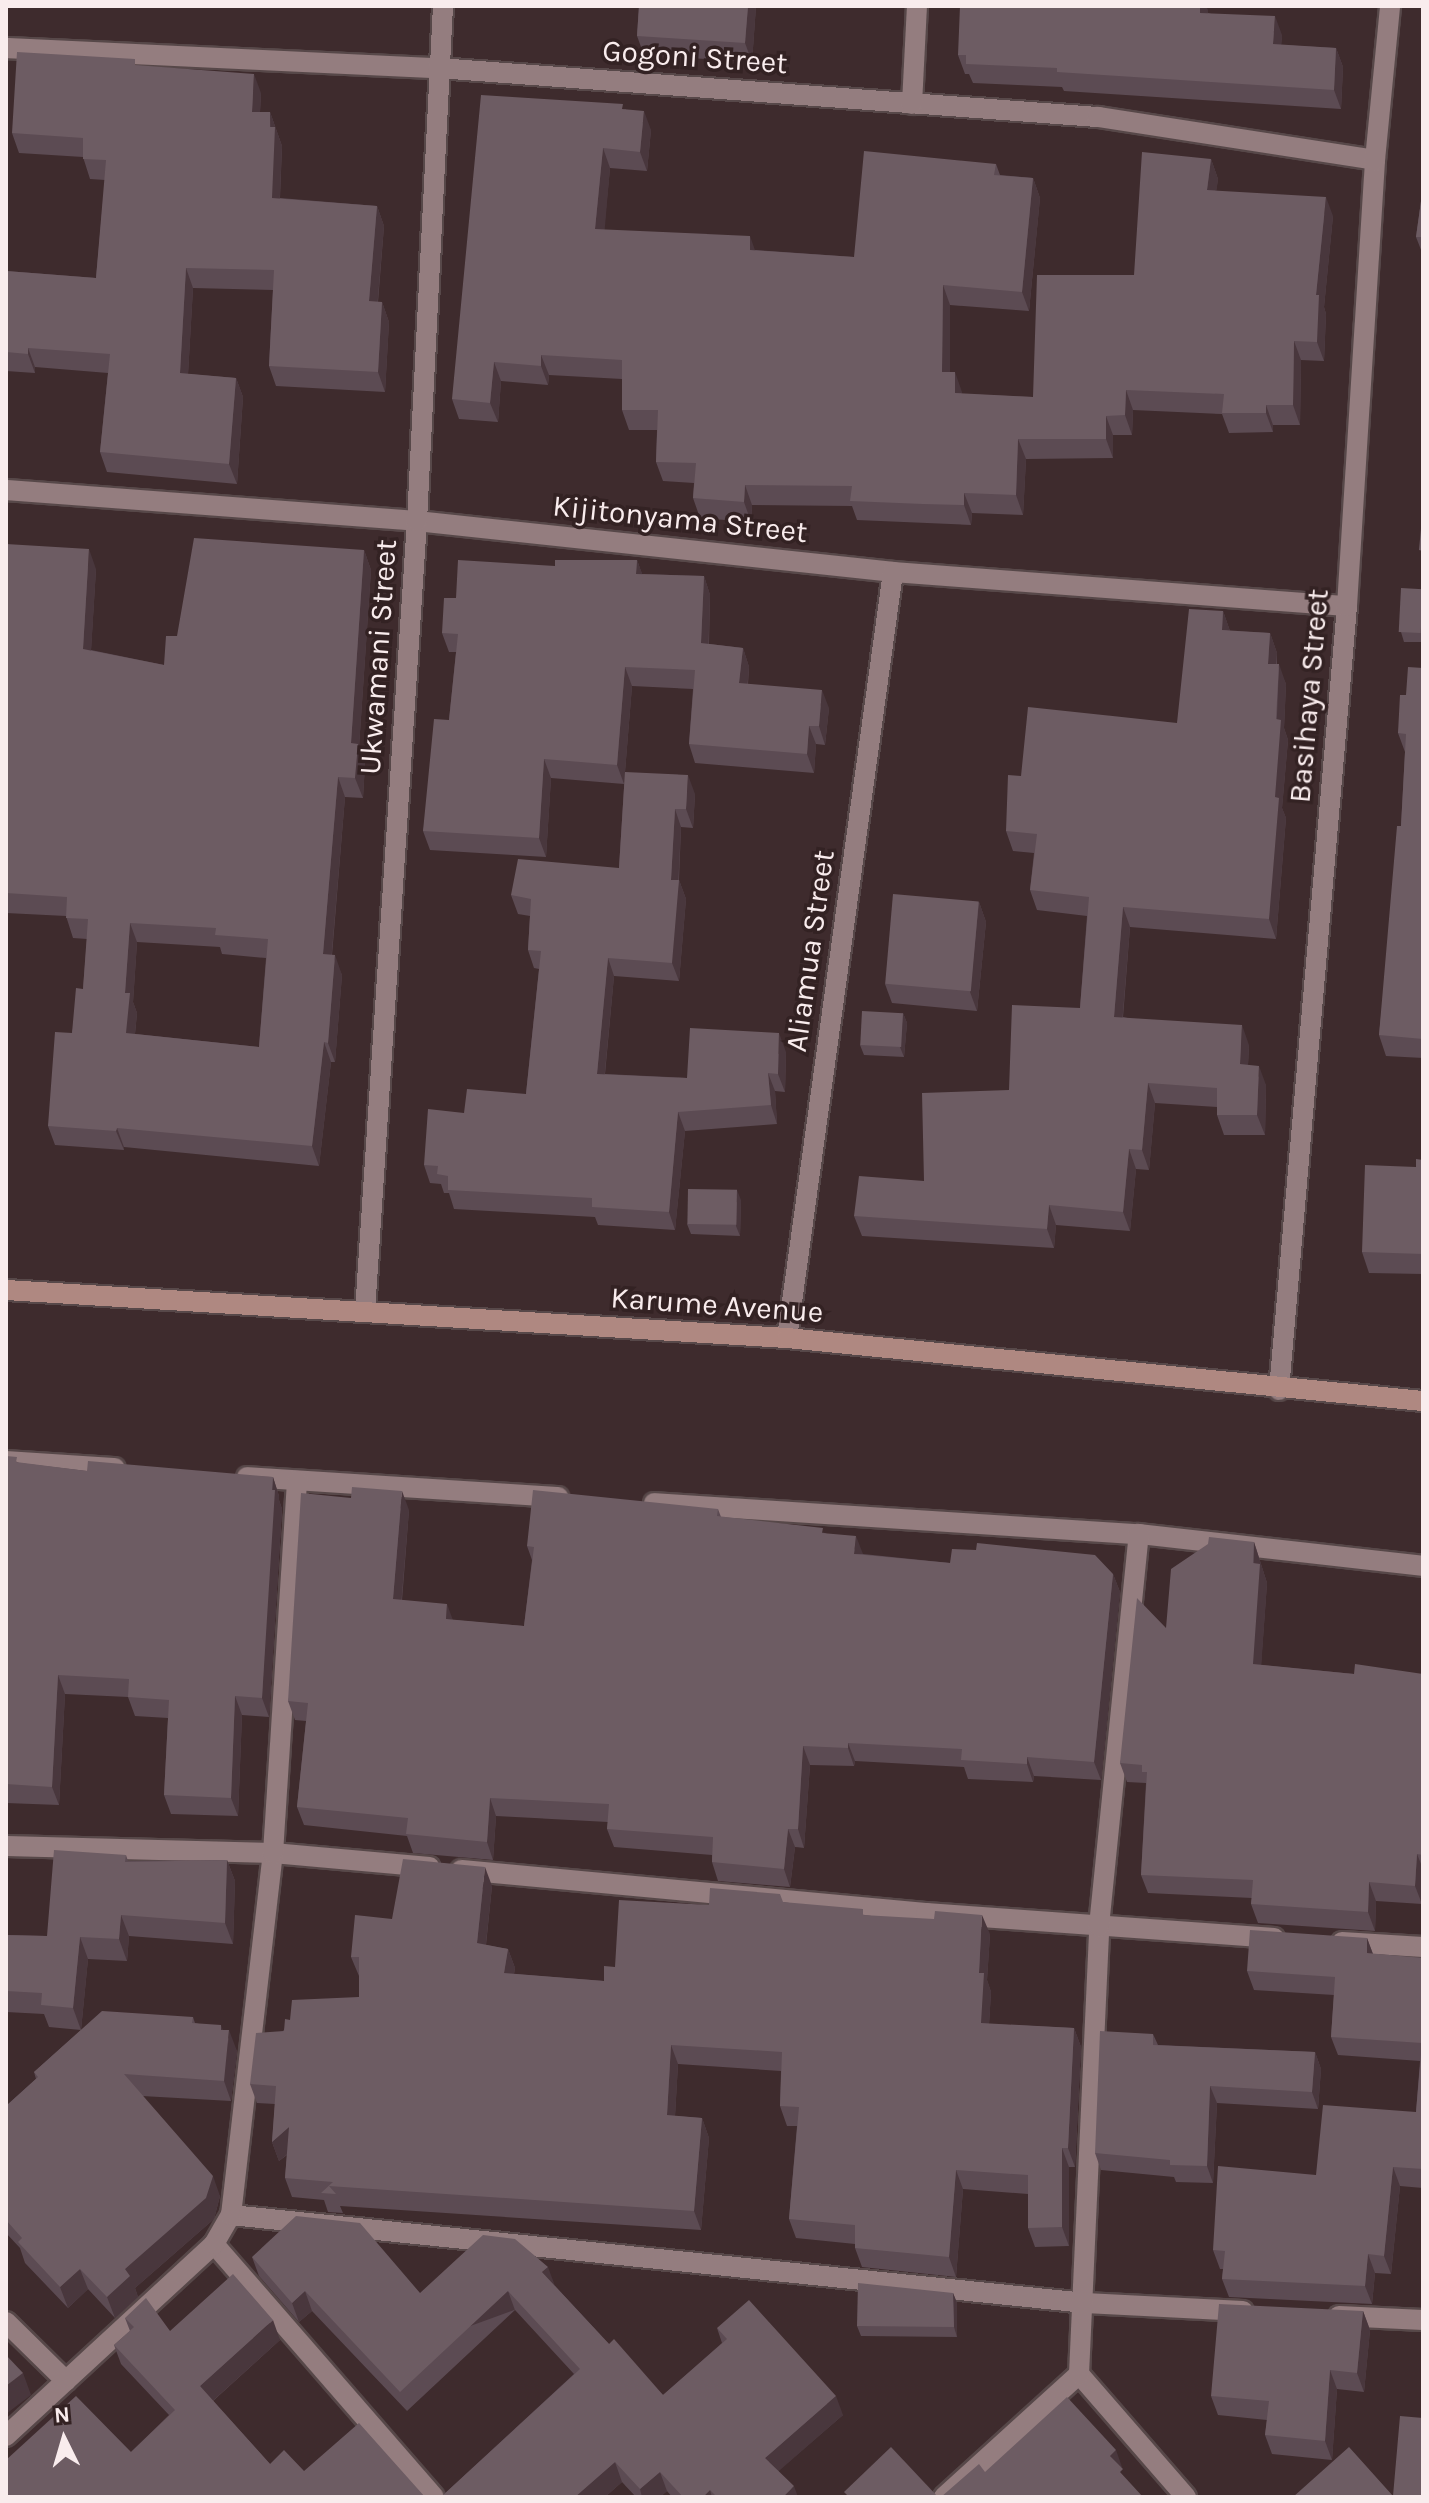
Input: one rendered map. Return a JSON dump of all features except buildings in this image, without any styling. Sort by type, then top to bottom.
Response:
[{"type":"main road","name":"Karume Avenue","points":[[6,1290],[787,1338],[1279,1390],[1423,1401]]},
{"type":"street","name":"Ukwamani Street","points":[[365,1312],[417,521],[443,6]]},
{"type":"street","points":[[912,104],[917,6]]},
{"type":"street","name":"Basihaya Street","points":[[1279,1390],[1347,606],[1375,160],[1390,6]]},
{"type":"street","name":"Gogoni Street","points":[[6,48],[438,68],[1098,117],[1375,160]]},
{"type":"street","name":"Kijitonyama Street","points":[[6,490],[417,521],[893,572],[1347,606]]},
{"type":"street","name":"Aliamua Street","points":[[787,1338],[893,572]]},
{"type":"street","points":[[6,1461],[129,1469]]},
{"type":"street","points":[[221,1476],[583,1499]]},
{"type":"street","points":[[6,2436],[214,2244],[231,2215],[273,1853],[297,1481]]},
{"type":"street","points":[[631,1502],[1139,1534],[1423,1566]]},
{"type":"street","points":[[944,2497],[1079,2374],[1085,2303],[1085,2220],[1098,2004],[1099,1926],[1139,1534]]},
{"type":"street","points":[[6,1846],[273,1853],[1099,1926],[1423,1947]]},
{"type":"street","points":[[231,2215],[1085,2303],[1269,2312]]},
{"type":"street","points":[[214,2244],[434,2497]]},
{"type":"street","points":[[1315,2315],[1423,2320]]},
{"type":"street","points":[[6,2322],[66,2381]]},
{"type":"street","points":[[1079,2374],[1186,2497]]}]
